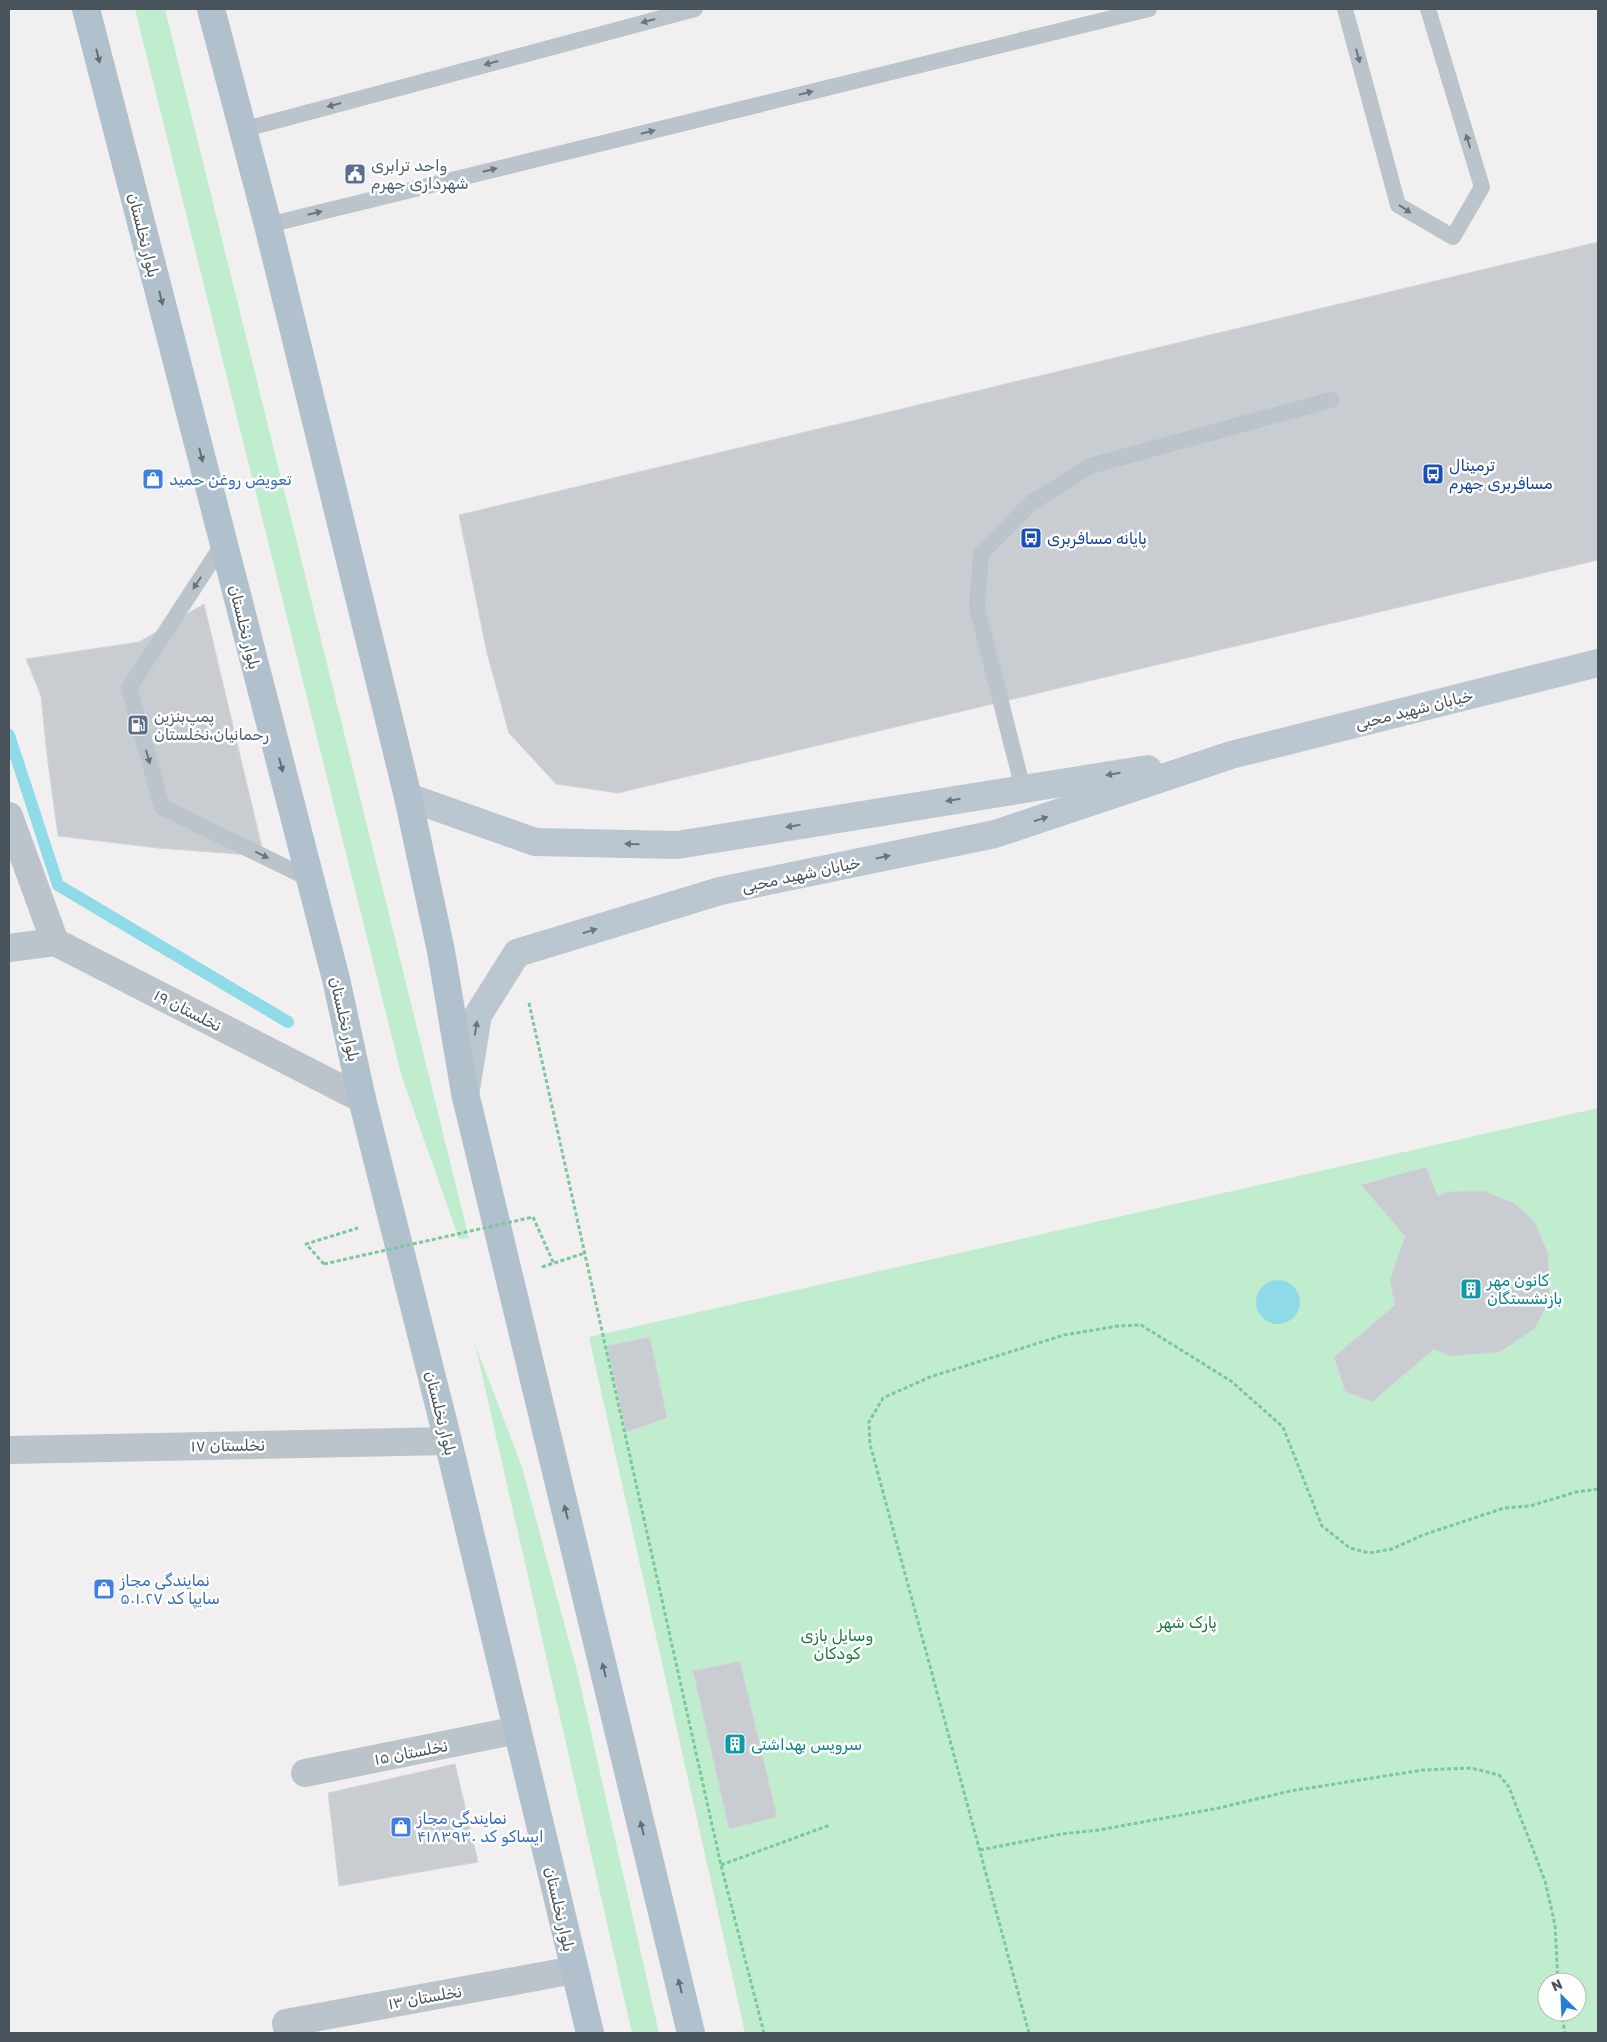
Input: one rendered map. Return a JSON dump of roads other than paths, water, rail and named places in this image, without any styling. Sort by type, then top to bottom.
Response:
[{"type":"main road","name":"بلوار نخلستان","points":[[86,9],[336,979],[362,1099],[448,1441],[590,2033]]},
{"type":"main road","points":[[211,9],[268,225],[408,797],[441,951],[465,1093],[692,2033]]},
{"type":"main road","name":"خیابان شهید محبی","points":[[465,1093],[478,1015],[517,953],[720,891],[996,834],[1231,755],[1598,662]]},
{"type":"main road","name":"خیابان شهید محبی","points":[[408,797],[535,842],[677,845],[1231,755]]},
{"type":"street","points":[[9,816],[54,942],[9,948]]},
{"type":"street","name":"نخلستان ۱۹","points":[[54,942],[362,1099]]},
{"type":"street","name":"نخلستان ۱۷","points":[[9,1450],[448,1441]]},
{"type":"street","name":"نخلستان ۱۵","points":[[305,1773],[517,1730]]},
{"type":"street","name":"نخلستان ۱۳","points":[[288,2033],[286,2023],[574,1970]]},
{"type":"lane","points":[[242,130],[695,9]]},
{"type":"lane","points":[[268,225],[1149,9]]},
{"type":"lane","points":[[1345,9],[1398,206],[1454,238],[1482,188],[1428,9]]},
{"type":"lane","points":[[1023,789],[977,608],[981,554],[1031,503],[1090,466],[1331,400]]},
{"type":"lane","points":[[224,542],[129,688],[162,806],[310,879]]},
{"type":"water","points":[[1278,1280],[1290,1284],[1296,1290],[1300,1302],[1296,1314],[1290,1320],[1278,1324],[1266,1320],[1260,1314],[1256,1302],[1260,1290],[1266,1284]]},
{"type":"waterway","points":[[9,735],[58,885],[288,1022]]},
{"type":"place","name":"واحد ترابری شهرداری جهرم","points":[[355,174]]},
{"type":"place","name":"ترمینال مسافربری جهرم","points":[[1433,474]]},
{"type":"place","name":"تعویض روغن حمید","points":[[153,479]]},
{"type":"place","name":"پایانه مسافربری","points":[[1031,538]]},
{"type":"place","name":"پمپ‌بنزین رحمانیان،نخلستان","points":[[138,725]]},
{"type":"place","name":"کانون مهر بازنشستگان","points":[[1471,1289]]},
{"type":"place","name":"نمایندگی مجاز سایپا کد ۵۰۱۰۲۷","points":[[104,1589]]},
{"type":"place","name":"سرویس بهداشتی","points":[[735,1744]]},
{"type":"place","name":"نمایندگی مجاز ایساکو کد ۴۱۸۳۹۳۰","points":[[401,1827]]},
{"type":"park label","name":"پارک شهر","points":[[1187,1622]]},
{"type":"park label","name":"وسایل بازی کودکان","points":[[837,1644]]}]
